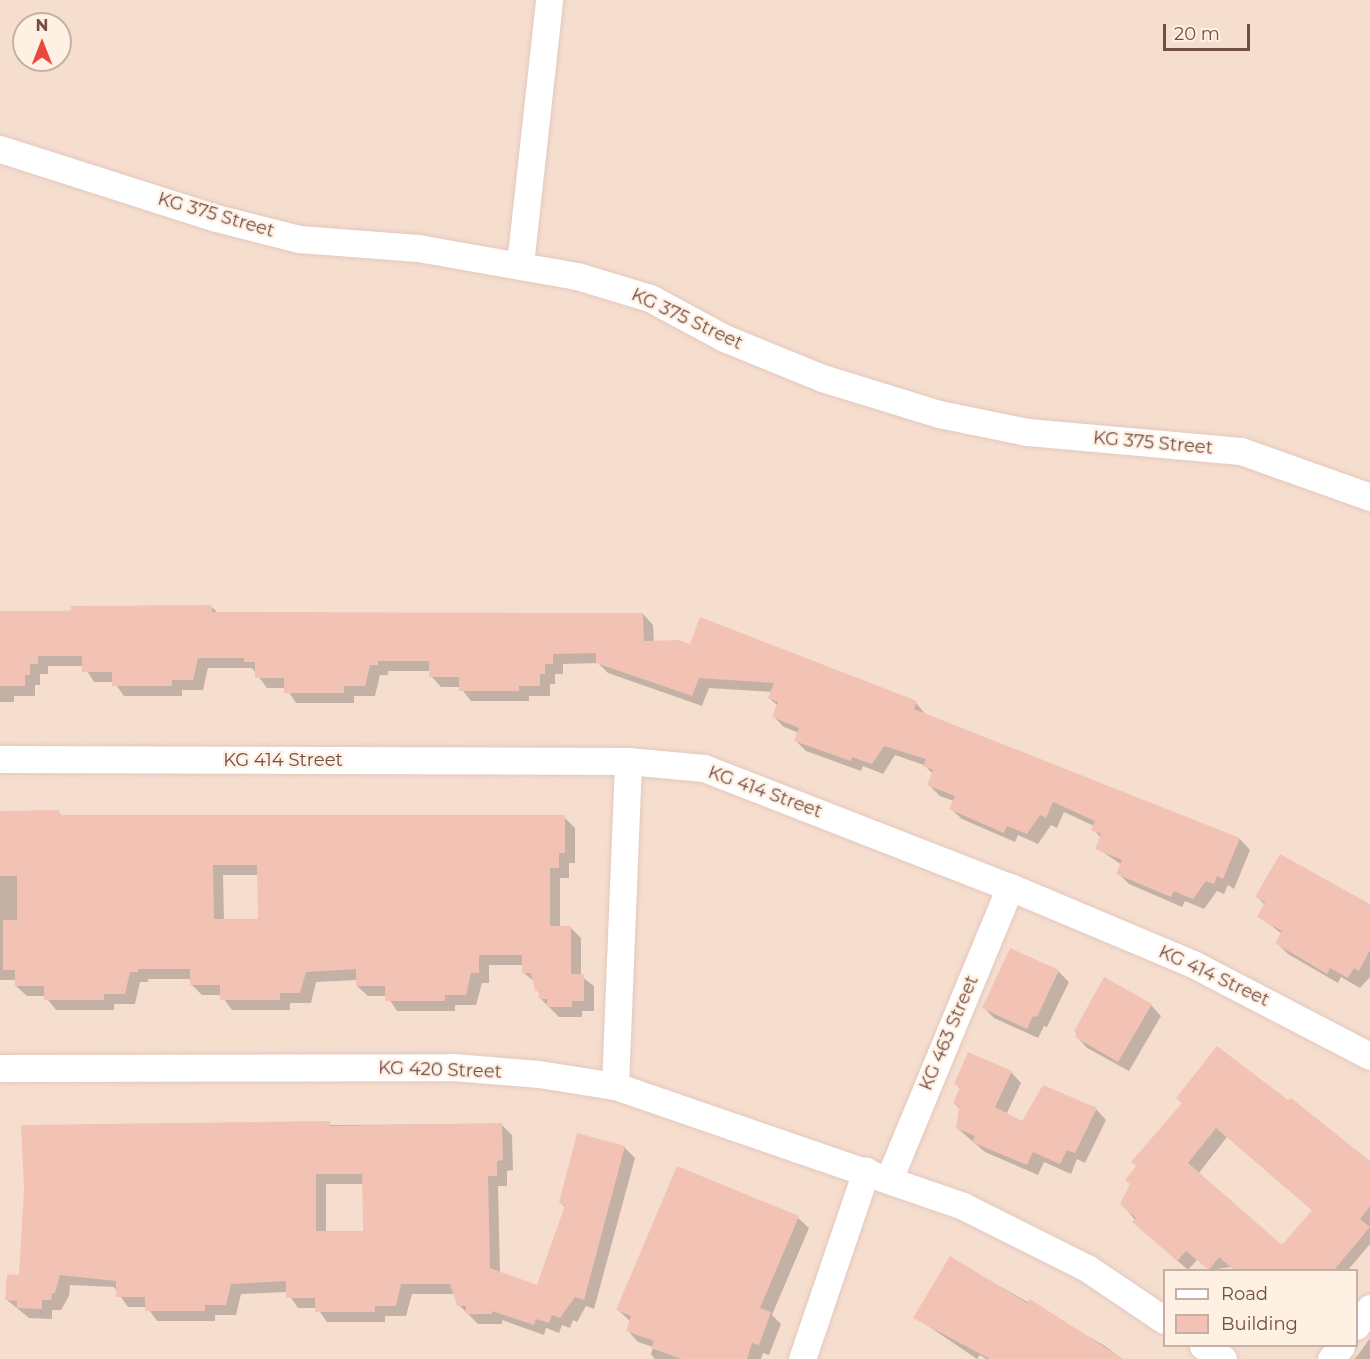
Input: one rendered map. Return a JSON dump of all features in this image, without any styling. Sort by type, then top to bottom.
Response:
[{"type":"street","points":[[520,264],[549,0]]},
{"type":"street","name":"KG 375 Street","points":[[0,149],[216,218],[299,239],[418,248],[520,264],[577,276],[650,298],[724,338],[822,378],[939,414],[1027,432],[1241,451],[1370,498]]},
{"type":"street","name":"KG 414 Street","points":[[0,759],[628,761],[704,768],[1010,888],[1193,964],[1370,1056]]},
{"type":"street","points":[[615,1086],[628,761]]},
{"type":"street","name":"KG 463 Street","points":[[802,1359],[878,1175],[1010,888]]},
{"type":"street","name":"KG 420 Street","points":[[0,1068],[452,1068],[539,1074],[615,1086],[963,1206],[1087,1268],[1163,1319]]},
{"type":"street","points":[[1358,1323],[1370,1308]]},
{"type":"street","points":[[1205,1347],[1223,1359]]},
{"type":"street","points":[[1331,1359],[1340,1347]]},
{"type":"shaded area","points":[[0,0],[1370,0],[1370,1359],[0,1359]]},
{"type":"building","points":[[212,605],[212,612],[643,613],[644,641],[679,640],[690,644],[700,617],[917,701],[914,709],[1240,838],[1223,879],[1217,876],[1214,884],[1206,881],[1193,899],[1174,891],[1171,897],[1116,874],[1122,860],[1095,849],[1101,834],[1091,830],[1095,821],[1053,802],[1046,818],[1040,815],[1027,834],[1007,826],[1004,833],[949,809],[955,796],[927,785],[933,770],[923,766],[926,759],[884,746],[872,764],[852,757],[851,761],[794,741],[799,728],[772,717],[778,702],[768,698],[774,683],[699,678],[692,696],[596,663],[596,653],[553,654],[553,664],[545,664],[545,674],[540,674],[540,686],[519,686],[519,691],[459,691],[459,677],[429,677],[429,661],[378,661],[378,665],[370,665],[365,686],[344,686],[344,693],[284,693],[284,678],[255,678],[255,662],[244,662],[244,658],[198,658],[193,680],[172,680],[172,686],[112,686],[112,672],[82,672],[82,656],[38,656],[38,664],[30,664],[30,675],[25,675],[25,686],[0,686],[0,611],[71,611],[71,606]]},
{"type":"building","points":[[59,810],[59,815],[565,815],[565,853],[559,853],[559,868],[550,868],[550,926],[571,926],[571,974],[584,974],[584,1001],[572,1001],[572,1007],[547,1007],[547,999],[539,999],[539,991],[535,991],[531,973],[522,973],[522,955],[479,955],[479,973],[471,973],[466,995],[445,995],[445,1001],[385,1001],[385,986],[356,986],[356,969],[306,972],[300,993],[280,993],[280,1000],[220,1000],[220,985],[190,985],[190,969],[138,969],[138,972],[130,972],[125,994],[104,994],[104,1000],[44,1000],[44,986],[15,986],[15,970],[3,970],[3,920],[17,920],[17,876],[0,876],[0,811]],"holes":[[[213,865],[257,865],[258,919],[214,919]]]},
{"type":"building","points":[[1280,854],[1370,904],[1370,950],[1359,971],[1354,968],[1348,978],[1330,968],[1327,974],[1275,943],[1282,931],[1257,917],[1265,902],[1255,897]]},
{"type":"building","points":[[1010,948],[1059,970],[1037,1017],[1033,1016],[1027,1029],[982,1008]]},
{"type":"building","points":[[1104,977],[1152,1004],[1118,1062],[1075,1037],[1078,1033],[1074,1031]]},
{"type":"building","points":[[1217,1046],[1288,1100],[1291,1098],[1370,1161],[1370,1206],[1360,1219],[1370,1227],[1335,1269],[1233,1269],[1219,1257],[1208,1269],[1186,1251],[1177,1261],[1132,1222],[1136,1218],[1120,1204],[1130,1184],[1125,1180],[1136,1166],[1131,1162],[1182,1103],[1176,1098]],"holes":[[[1216,1128],[1312,1210],[1282,1245],[1188,1163]]]},
{"type":"building","points":[[968,1052],[1012,1071],[995,1107],[1022,1121],[1043,1085],[1097,1108],[1075,1153],[1067,1150],[1060,1164],[1033,1152],[1027,1165],[972,1142],[975,1136],[956,1128],[959,1106],[953,1103],[960,1087],[954,1084]]},
{"type":"building","points":[[330,1121],[330,1126],[502,1123],[503,1160],[497,1161],[497,1176],[488,1176],[490,1268],[537,1285],[565,1205],[559,1203],[577,1133],[625,1146],[584,1300],[575,1297],[560,1318],[552,1315],[549,1323],[536,1319],[534,1325],[492,1311],[492,1314],[466,1314],[466,1306],[457,1306],[450,1284],[401,1284],[396,1306],[375,1306],[375,1312],[315,1312],[315,1298],[286,1298],[286,1281],[231,1284],[226,1305],[205,1305],[205,1311],[145,1311],[145,1297],[116,1297],[116,1281],[60,1275],[51,1300],[42,1300],[42,1309],[17,1308],[17,1301],[5,1300],[7,1274],[19,1275],[24,1189],[21,1125]],"holes":[[[316,1174],[362,1174],[363,1231],[316,1231]]]},
{"type":"building","points":[[677,1166],[799,1216],[760,1308],[771,1312],[759,1345],[752,1343],[747,1359],[681,1359],[651,1348],[654,1341],[626,1331],[631,1316],[616,1310]]},
{"type":"building","points":[[950,1256],[1027,1303],[1030,1299],[1123,1359],[990,1359],[913,1318]]}]
